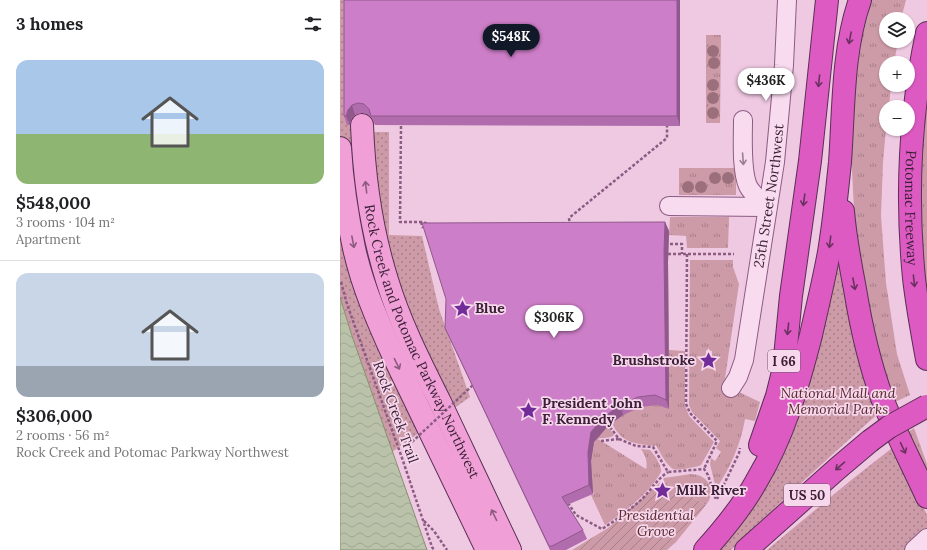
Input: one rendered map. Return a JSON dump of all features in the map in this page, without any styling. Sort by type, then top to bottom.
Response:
[{"type":"highway","name":"I 66","points":[[707,548],[757,454],[777,396],[782,376],[791,296],[810,162],[827,0]]},
{"type":"highway","points":[[707,548],[742,505],[756,482],[787,418],[804,363],[829,252],[840,162],[846,67],[853,25],[860,0]]},
{"type":"highway","name":"Potomac Freeway","points":[[927,33],[922,56],[917,94],[910,182],[911,241],[914,279],[918,312],[927,359]]},
{"type":"highway","points":[[840,162],[847,246],[867,348],[882,397],[891,420],[927,497]]},
{"type":"highway","name":"US 50","points":[[746,550],[870,441],[889,427],[927,406]]},
{"type":"main road","name":"Rock Creek and Potomac Parkway Northwest","points":[[362,125],[363,152],[372,225],[387,281],[406,332],[510,550]]},
{"type":"main road","name":"Rock Creek and Potomac Parkway Northwest","points":[[340,148],[345,198],[354,249],[368,295],[385,338],[487,550]]},
{"type":"street","name":"25th Street Northwest","points":[[731,388],[736,383],[744,360],[775,162],[784,65],[787,0]]},
{"type":"street","points":[[743,120],[744,169],[748,185],[752,192],[767,207]]},
{"type":"street","points":[[669,206],[767,207]]},
{"type":"street","points":[[914,550],[927,538]]},
{"type":"path","points":[[401,126],[400,222],[436,224]]},
{"type":"path","points":[[570,232],[569,218],[667,138],[667,126]]},
{"type":"path","points":[[421,222],[425,233]]},
{"type":"path","points":[[659,244],[682,244],[682,254]]},
{"type":"path","points":[[668,254],[734,254]]},
{"type":"path","points":[[687,254],[686,404],[690,413],[717,441],[704,469]]},
{"type":"path","name":"Rock Creek Trail","points":[[340,279],[347,304],[434,550]]},
{"type":"path","points":[[412,442],[474,384],[478,385]]},
{"type":"path","points":[[606,422],[619,439]]},
{"type":"path","points":[[601,441],[619,439],[636,446],[652,447],[668,472]]},
{"type":"path","points":[[704,469],[708,475],[716,500],[739,453],[741,445]]},
{"type":"path","points":[[568,502],[576,515],[602,529],[642,499],[661,477],[668,472],[704,469]]},
{"type":"path","points":[[424,520],[434,531],[447,550]]},
{"type":"green space","points":[[340,0],[375,0],[374,132],[389,132],[389,235],[422,236],[439,309],[470,397],[392,452],[340,297]]},
{"type":"green space","points":[[872,0],[906,0],[903,12],[879,12],[879,48],[897,48],[895,56],[879,56],[879,92],[890,92],[890,100],[879,100],[879,136],[885,136],[881,216],[886,283],[897,354],[910,395],[895,402],[878,356],[865,296],[854,210],[851,150],[855,84],[862,38]]},
{"type":"green space","points":[[706,35],[721,35],[720,123],[706,123]]},
{"type":"green space","points":[[927,100],[927,294],[924,270],[921,204],[922,144]]},
{"type":"green space","points":[[679,168],[736,168],[736,195],[679,195]]},
{"type":"green space","points":[[670,217],[729,217],[728,248],[687,248],[686,236],[669,235]]},
{"type":"green space","name":"National Mall and Memorial Parks","points":[[838,259],[879,413],[785,498],[731,550],[717,550],[744,517]]},
{"type":"green space","points":[[690,260],[733,260],[733,267],[739,284],[724,385],[760,402],[755,421],[745,419],[741,438],[734,456],[716,489],[710,464],[711,458],[715,461],[721,452],[716,448],[720,441],[692,412],[689,405]],"holes":[[[706,350],[712,351],[712,369],[706,368]]]},
{"type":"green space","points":[[668,262],[669,350],[685,351],[685,405],[689,416],[714,442],[701,465],[678,470],[673,469],[668,465],[656,445],[640,444],[626,440],[618,433],[612,423],[616,420],[649,264]]},
{"type":"green space","points":[[597,410],[614,435],[598,439],[646,469],[646,458],[641,449],[650,450],[654,454],[661,469],[661,472],[656,480],[639,499],[605,525],[591,495],[594,494],[556,415]]},
{"type":"green space","points":[[914,428],[927,464],[927,475],[905,434]]},
{"type":"green space","name":"National Mall and Memorial Parks","points":[[892,448],[913,485],[927,515],[927,550],[767,550],[850,481]]},
{"type":"green space","points":[[691,474],[707,480],[711,489],[711,495],[706,505],[663,480],[664,478]]},
{"type":"green space","name":"Presidential Grove","points":[[663,480],[706,505],[676,542],[667,550],[572,550],[608,528]]},
{"type":"water","points":[[340,297],[352,336],[427,550],[340,550]]},
{"type":"building","points":[[344,0],[677,0],[677,116],[371,116],[369,109],[364,104],[358,103],[352,105],[346,116],[344,116]]},
{"type":"building","points":[[665,222],[666,400],[655,395],[638,397],[620,405],[604,417],[591,432],[588,452],[589,485],[562,497],[583,530],[552,546],[549,546],[445,328],[446,299],[422,223]]},
{"type":"place","name":"Blue","points":[[462,308]]},
{"type":"place","name":"Brushstroke","points":[[708,360]]},
{"type":"place","name":"President John F. Kennedy","points":[[529,411]]},
{"type":"place","name":"Milk River","points":[[663,490]]}]
